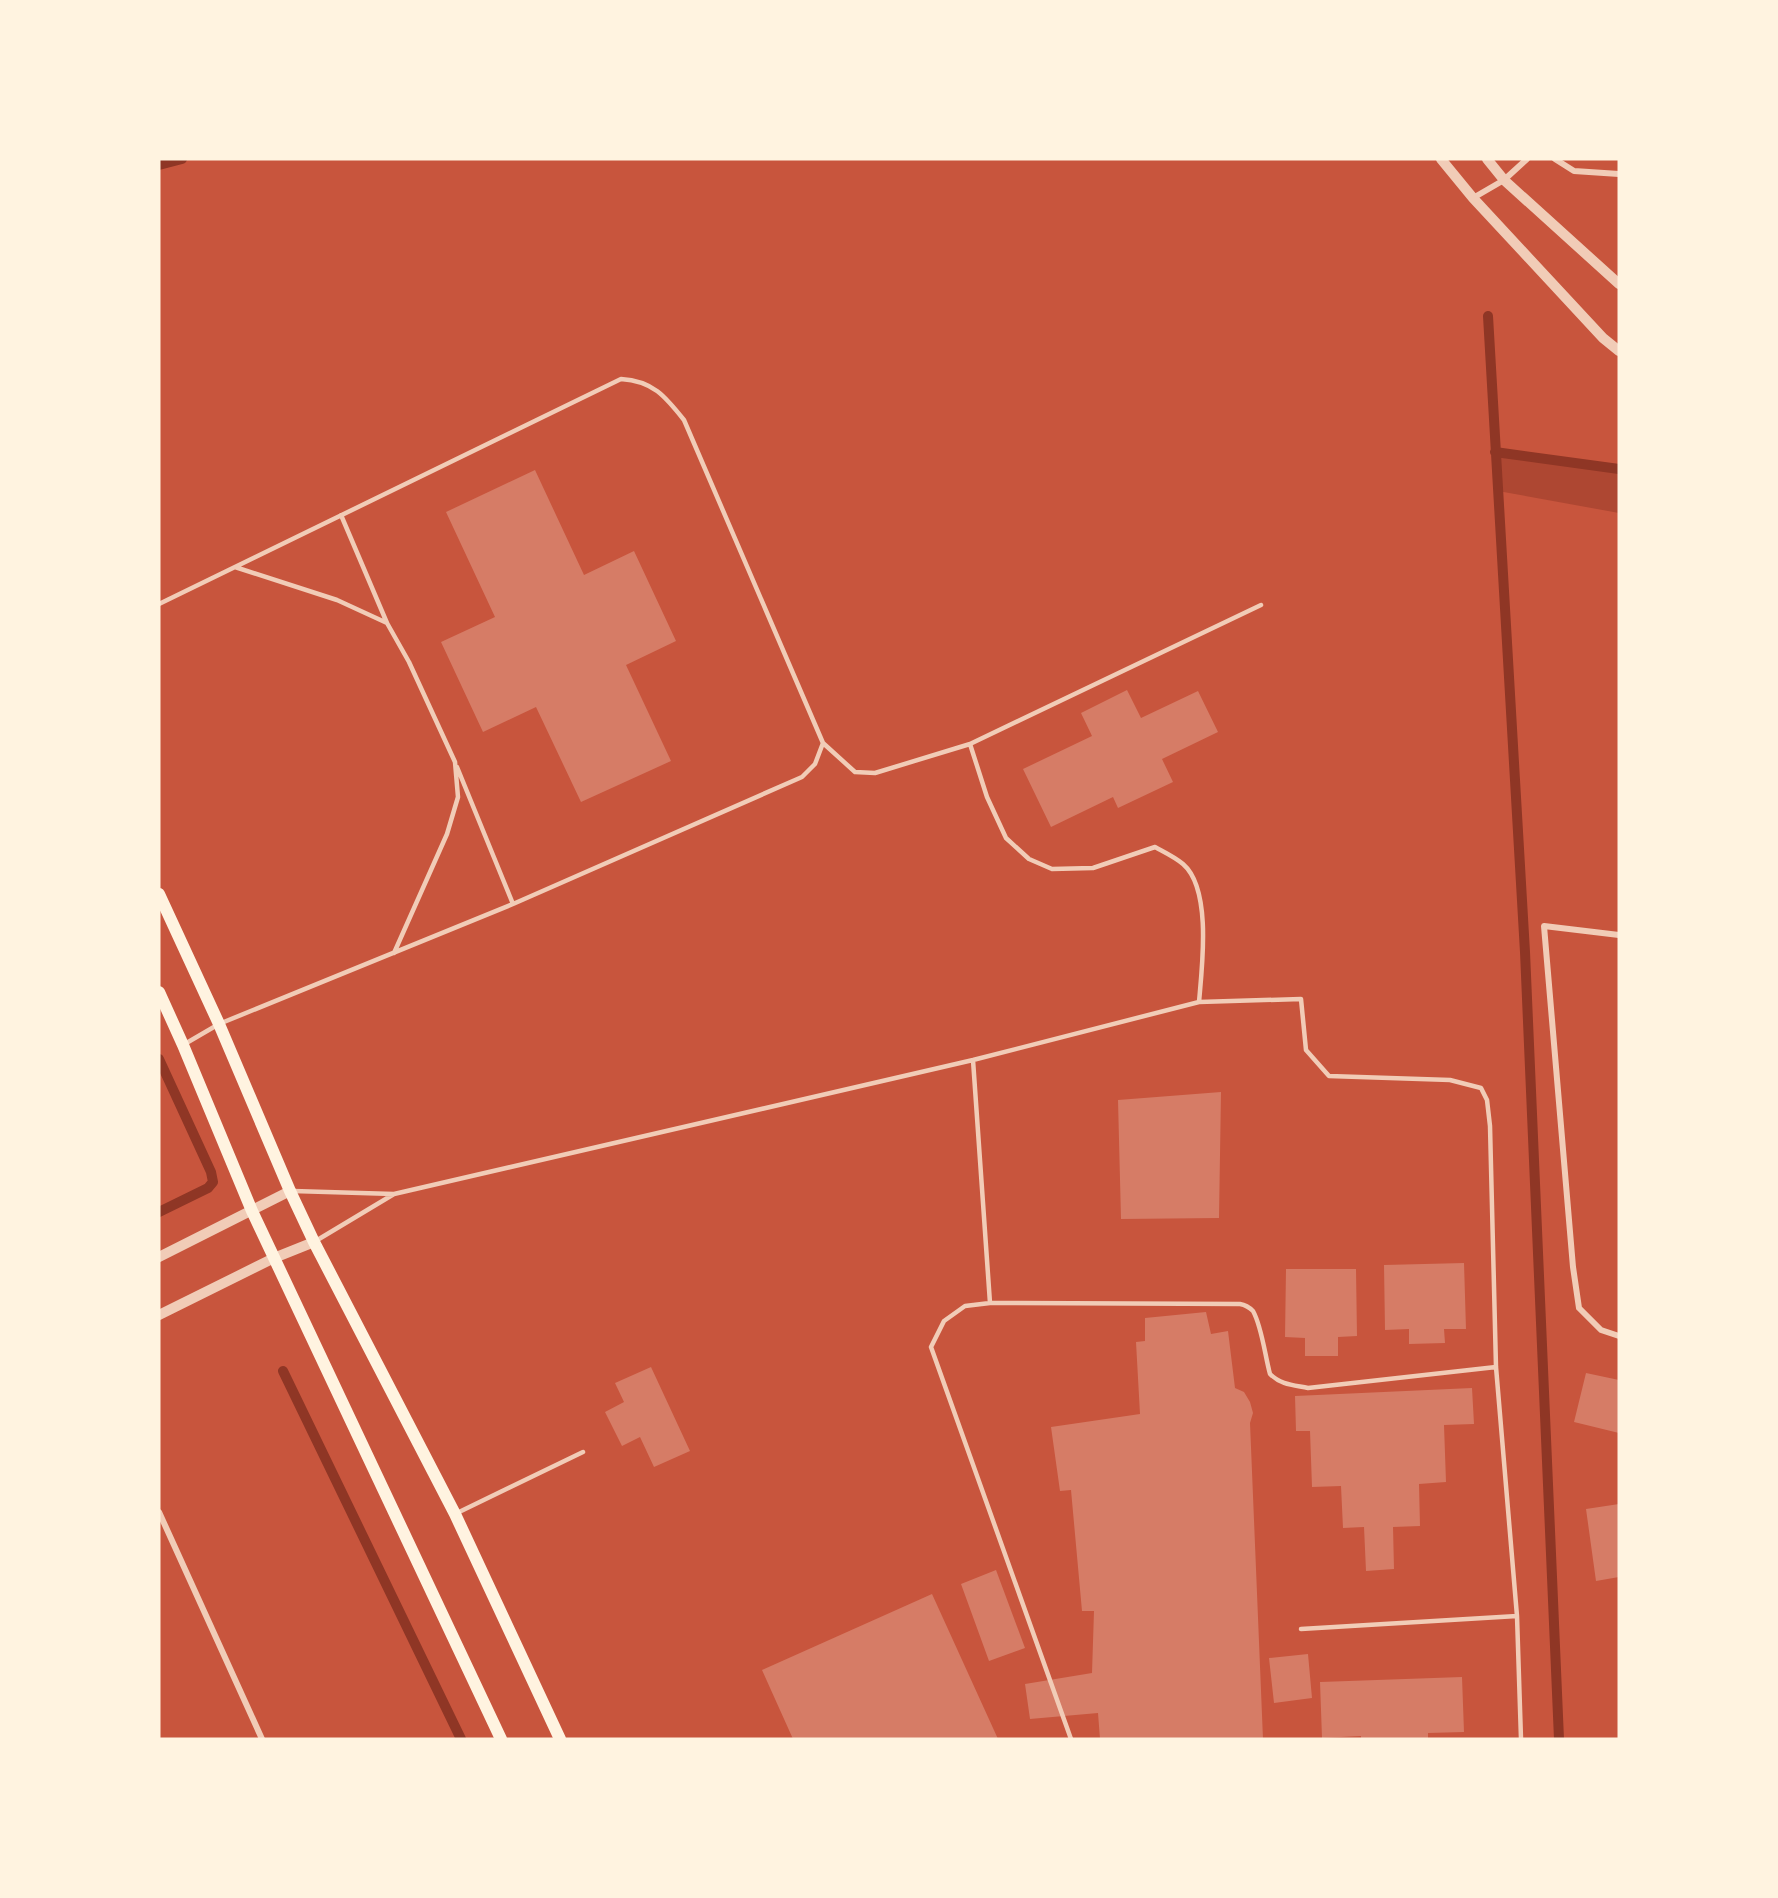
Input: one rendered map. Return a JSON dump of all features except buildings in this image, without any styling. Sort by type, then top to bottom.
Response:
[{"type":"main road","points":[[159,894],[219,1024],[314,1242],[455,1514],[560,1739]]},
{"type":"main road","points":[[159,992],[252,1211],[501,1739]]},
{"type":"street","points":[[1441,159],[1473,198],[1603,338],[1619,351]]},
{"type":"street","points":[[1486,159],[1504,180],[1619,284]]},
{"type":"street","points":[[1473,198],[1504,180],[1527,159]]},
{"type":"street","points":[[1555,159],[1574,171],[1619,174]]},
{"type":"street","points":[[1619,934],[1544,926],[1573,1267],[1580,1308],[1601,1330],[1619,1336]]},
{"type":"street","points":[[159,1257],[290,1191]]},
{"type":"street","points":[[159,1315],[274,1258],[314,1242]]},
{"type":"street","points":[[159,1512],[262,1739]]},
{"type":"lane","points":[[159,604],[621,379],[637,380],[650,386],[665,396],[684,420],[823,743],[855,772],[875,773],[970,744],[1261,605]]},
{"type":"lane","points":[[341,515],[387,623],[409,662],[455,762],[513,904]]},
{"type":"lane","points":[[235,567],[337,600],[387,623]]},
{"type":"lane","points":[[183,1045],[219,1024],[513,904],[802,777],[815,764],[823,743]]},
{"type":"lane","points":[[970,744],[987,797],[1006,838],[1029,859],[1052,869],[1093,868],[1155,847],[1185,865],[1198,886],[1204,946],[1199,1002]]},
{"type":"lane","points":[[394,953],[447,834],[458,797],[455,762]]},
{"type":"lane","points":[[290,1191],[394,1194],[973,1060],[1199,1002],[1301,999],[1306,1050],[1329,1076],[1450,1080],[1481,1088],[1487,1100],[1490,1126],[1496,1366],[1517,1616],[1521,1739]]},
{"type":"lane","points":[[973,1060],[990,1303]]},
{"type":"lane","points":[[314,1242],[394,1194]]},
{"type":"lane","points":[[1071,1739],[932,1347],[944,1321],[965,1306],[990,1303],[1240,1304],[1247,1306],[1256,1320],[1270,1374],[1276,1381],[1283,1384],[1308,1388],[1496,1366]]},
{"type":"lane","points":[[455,1514],[582,1452]]},
{"type":"lane","points":[[1301,1629],[1517,1616]]},
{"type":"shaded area","points":[[1495,452],[1619,469],[1619,513],[1498,491]]},
{"type":"waterway","points":[[159,165],[182,159]]},
{"type":"waterway","points":[[1488,316],[1525,952],[1559,1739]]},
{"type":"waterway","points":[[1495,452],[1619,469]]},
{"type":"waterway","points":[[159,1059],[211,1172],[213,1182],[208,1188],[159,1212]]},
{"type":"waterway","points":[[283,1371],[461,1739]]}]
